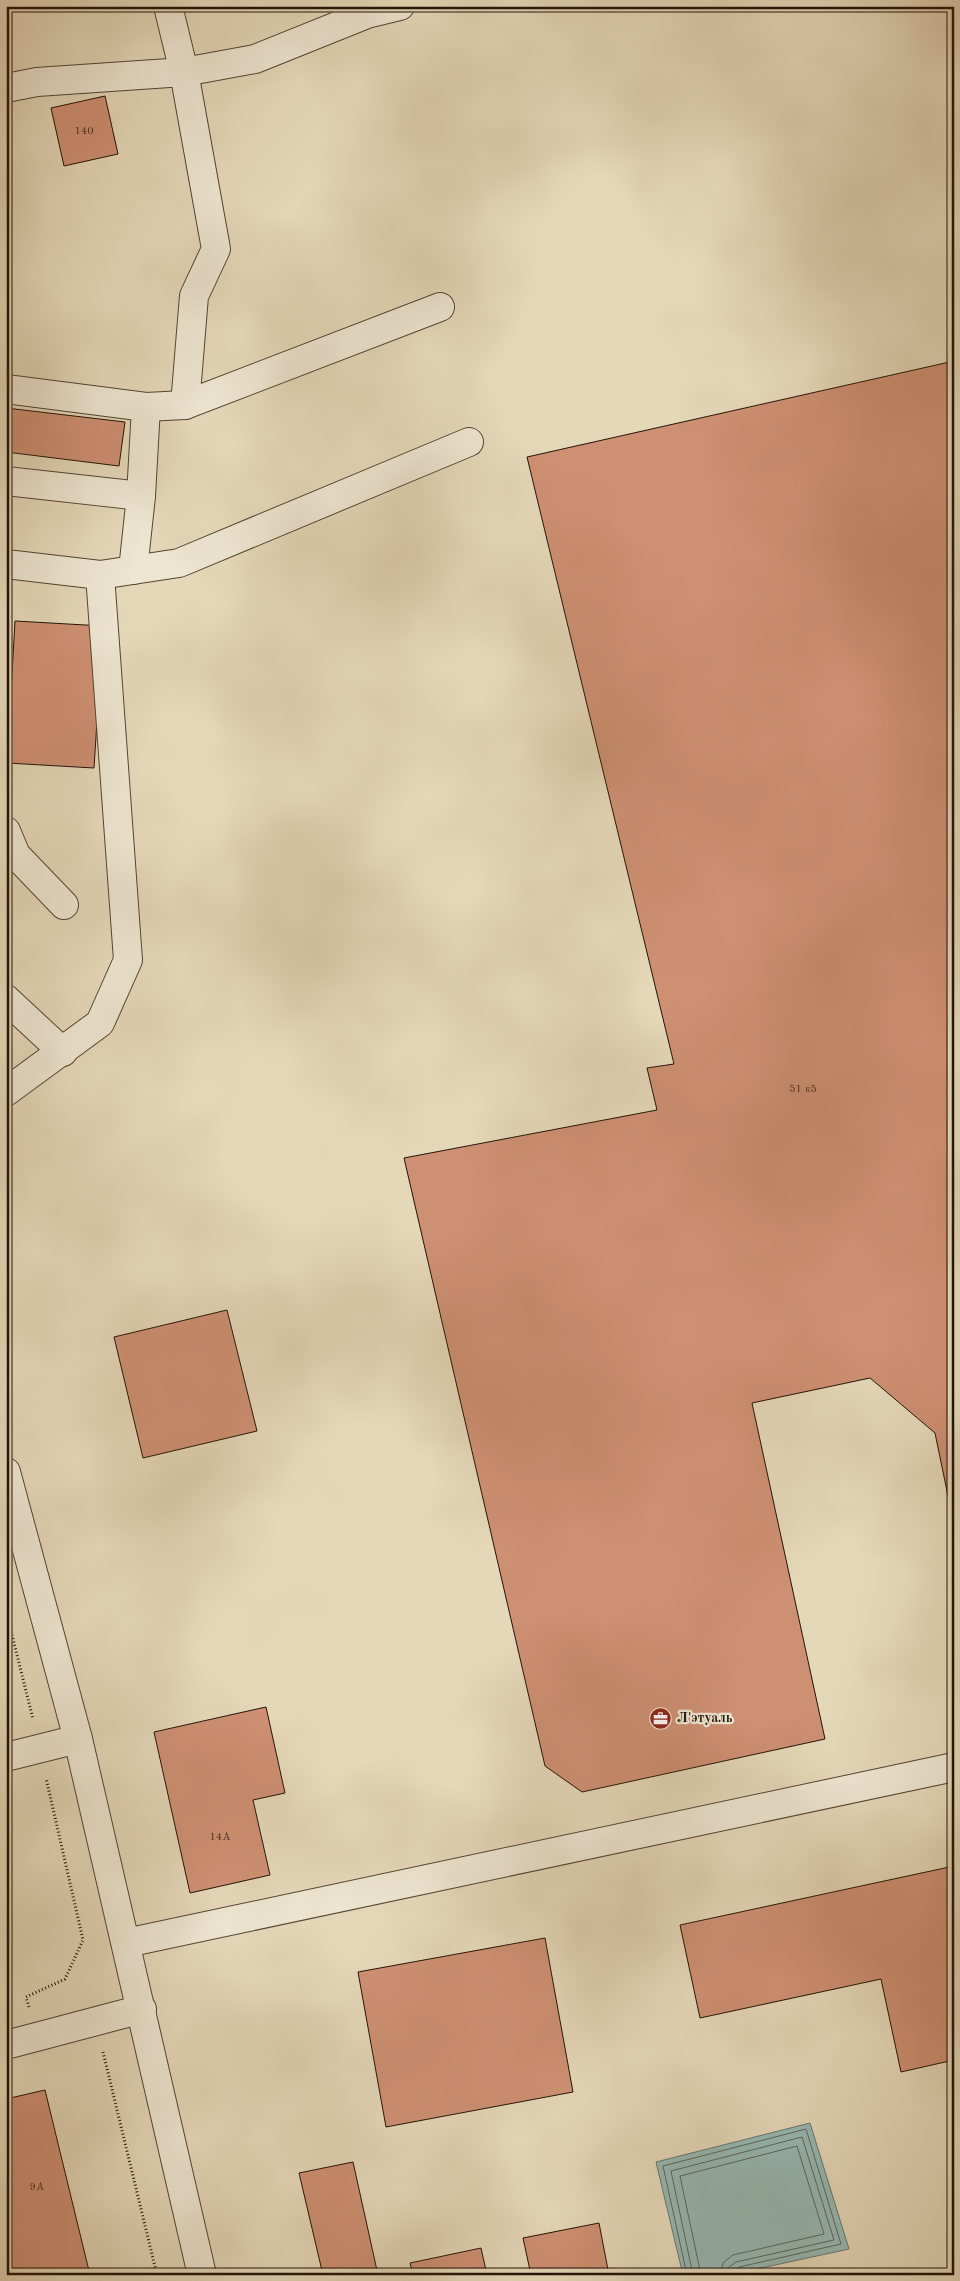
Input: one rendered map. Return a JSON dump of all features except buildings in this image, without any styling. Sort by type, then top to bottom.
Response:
[{"type":"street","points":[[168,6],[184,72],[216,249],[194,296],[185,405]]},
{"type":"street","points":[[6,88],[37,82],[184,72],[254,59],[367,14],[400,6]]},
{"type":"street","points":[[6,389],[146,407],[185,405],[440,307]]},
{"type":"street","points":[[134,570],[141,496],[146,407]]},
{"type":"street","points":[[6,564],[100,575],[179,563],[469,442]]},
{"type":"street","points":[[6,481],[141,496]]},
{"type":"street","points":[[6,1092],[100,1023],[128,960],[100,575]]},
{"type":"street","points":[[6,831],[16,855],[64,905]]},
{"type":"street","points":[[6,999],[63,1052]]},
{"type":"street","points":[[6,1472],[78,1739],[202,2275]]},
{"type":"street","points":[[6,1757],[78,1739]]},
{"type":"street","points":[[126,1943],[954,1767]]},
{"type":"street","points":[[6,2045],[142,2009]]},
{"type":"path","points":[[6,1611],[40,1749],[83,1940],[65,1979],[26,1997],[39,2036]]},
{"type":"path","points":[[95,2050],[103,2052],[157,2275]]},
{"type":"water","points":[[810,2123],[849,2249],[729,2275],[683,2275],[656,2162]]},
{"type":"place","name":"Л'этуаль","points":[[661,1718]]}]
